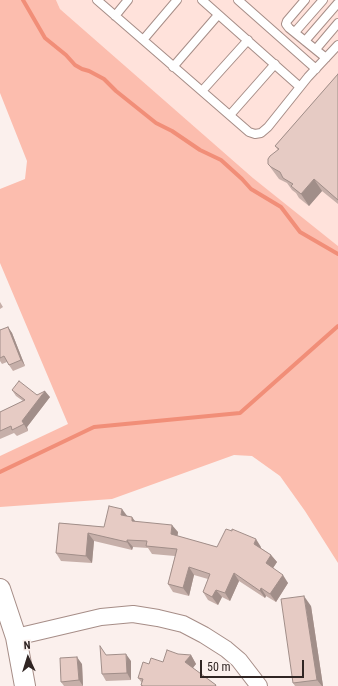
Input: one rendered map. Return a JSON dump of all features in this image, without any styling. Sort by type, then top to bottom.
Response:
[{"type":"street","points":[[0,588],[16,637],[25,686]]},
{"type":"street","points":[[16,637],[91,618],[133,614],[158,618],[183,624],[226,649],[239,660],[259,686]]},
{"type":"lane","points":[[97,0],[249,132],[254,134],[261,133],[268,127],[300,87],[338,45]]},
{"type":"lane","points":[[115,16],[128,0]]},
{"type":"lane","points":[[143,40],[177,0]]},
{"type":"lane","points":[[202,0],[300,87]]},
{"type":"lane","points":[[238,0],[316,69]]},
{"type":"lane","points":[[305,0],[287,20],[287,26],[326,58]]},
{"type":"lane","points":[[294,32],[323,0]]},
{"type":"lane","points":[[305,41],[336,3]]},
{"type":"lane","points":[[173,67],[218,15]]},
{"type":"lane","points":[[316,49],[338,23]]},
{"type":"lane","points":[[202,91],[248,40]]},
{"type":"lane","points":[[230,115],[275,64]]},
{"type":"shaded area","points":[[0,0],[56,0],[60,9],[253,178],[338,246],[338,563],[305,511],[280,476],[252,456],[234,455],[112,499],[0,507],[0,456],[68,424],[0,263],[0,189],[25,179],[27,161],[0,93]]},
{"type":"shaded area","points":[[56,0],[338,0],[338,246],[253,178],[60,9]]},
{"type":"building","points":[[338,74],[338,200],[314,179],[301,194],[291,186],[293,184],[283,178],[280,172],[268,164],[268,159],[279,149],[275,146]]},
{"type":"building","points":[[8,327],[21,360],[9,365],[4,356],[0,358],[0,330]]},
{"type":"building","points":[[19,381],[37,395],[45,391],[22,421],[24,424],[12,430],[11,426],[0,431],[0,412],[25,400],[12,390]]},
{"type":"building","points":[[109,506],[122,509],[121,515],[132,517],[132,521],[172,525],[171,534],[217,547],[226,529],[232,531],[232,529],[256,539],[254,544],[271,555],[266,563],[283,575],[270,594],[261,588],[260,591],[234,573],[225,593],[216,590],[212,597],[203,592],[210,574],[189,567],[183,588],[168,584],[177,549],[146,546],[147,541],[127,540],[127,542],[88,533],[86,556],[56,553],[59,523],[104,527]]},
{"type":"building","points":[[304,596],[317,680],[293,683],[281,599]]},
{"type":"building","points":[[100,646],[106,655],[126,654],[127,673],[102,674]]},
{"type":"building","points":[[167,650],[178,654],[191,655],[185,662],[216,685],[141,685],[143,679],[138,678],[143,662],[149,664],[151,658],[163,662]]},
{"type":"building","points":[[77,657],[79,680],[61,682],[60,658]]},
{"type":"waterway","points":[[23,0],[45,38],[66,55],[75,65],[104,79],[116,91],[156,123],[172,131],[200,150],[221,160],[251,189],[281,207],[300,232],[338,254]]},
{"type":"waterway","points":[[0,472],[94,427],[240,413],[338,326]]}]
